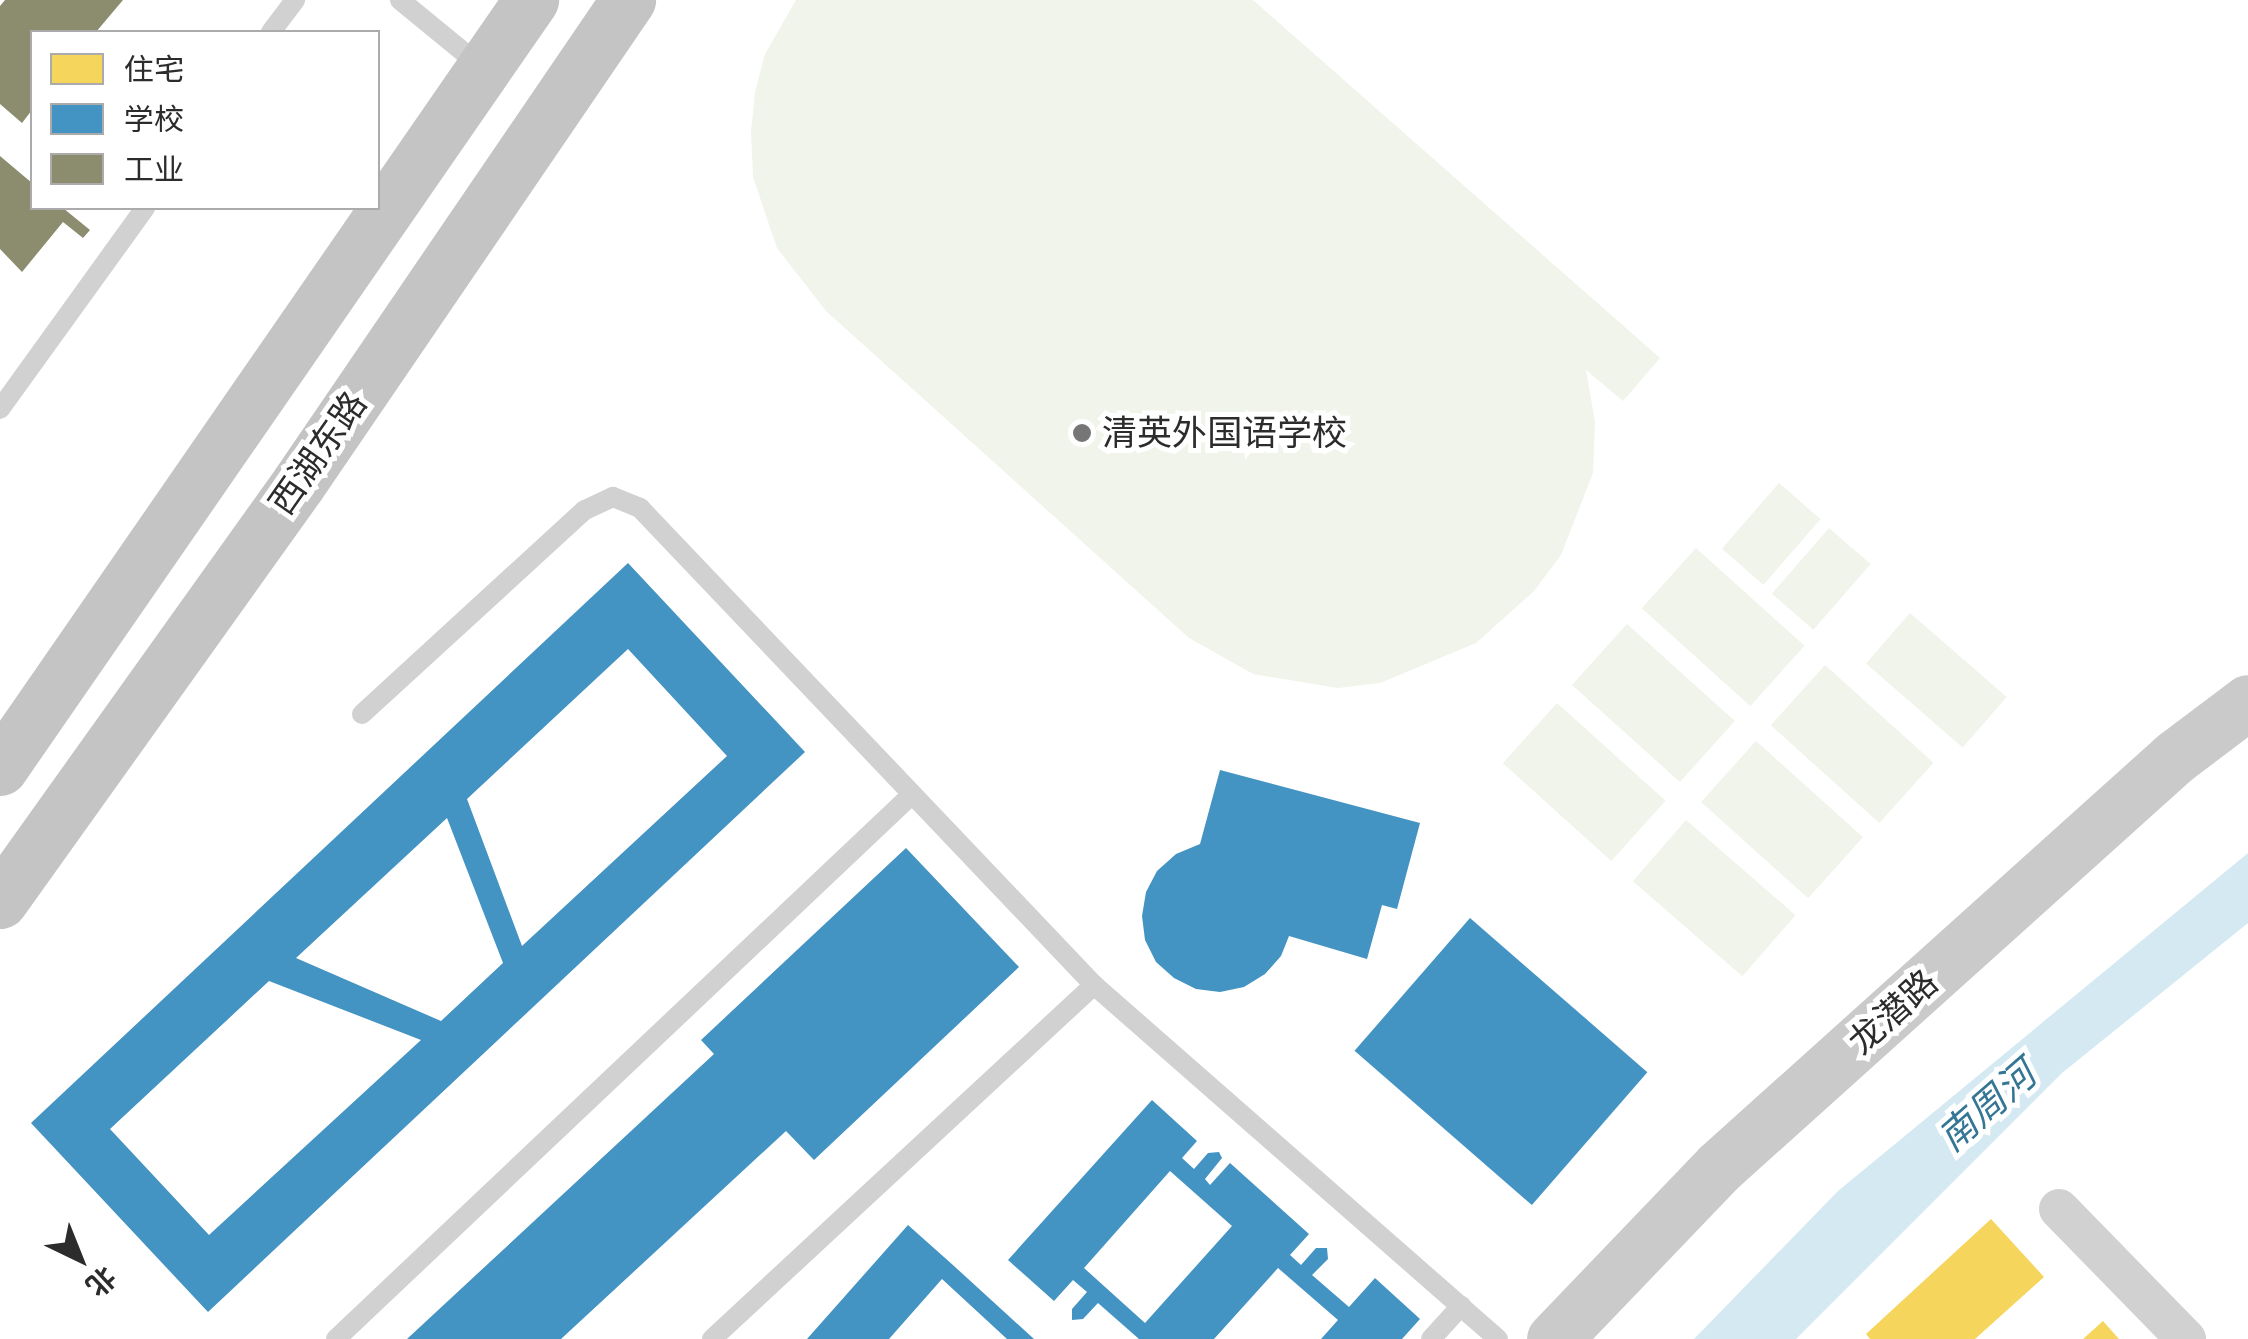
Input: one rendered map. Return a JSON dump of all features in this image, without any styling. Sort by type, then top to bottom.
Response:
[{"type":"main road","points":[[0,768],[531,0]]},
{"type":"main road","name":"西湖东路","points":[[0,901],[298,484],[628,0]]},
{"type":"street","name":"龙潜路","points":[[1554,1339],[1719,1167],[2175,757],[2248,702]]},
{"type":"street","points":[[2060,1209],[2186,1339]]},
{"type":"lane","points":[[272,30],[294,0]]},
{"type":"lane","points":[[400,0],[484,68]]},
{"type":"lane","points":[[0,408],[144,210]]},
{"type":"lane","points":[[362,714],[585,510],[613,497],[640,508],[1094,985],[1498,1339]]},
{"type":"lane","points":[[336,1339],[907,799]]},
{"type":"lane","points":[[712,1339],[1094,985]]},
{"type":"lane","points":[[1431,1339],[1460,1306]]},
{"type":"shaded area","points":[[796,0],[1253,0],[1660,358],[1623,401],[1586,370],[1595,422],[1593,473],[1561,555],[1534,591],[1476,643],[1380,683],[1338,688],[1253,674],[1189,638],[826,311],[777,248],[753,177],[751,132],[755,92],[765,54]]},
{"type":"shaded area","points":[[1779,483],[1821,519],[1763,585],[1722,549]]},
{"type":"shaded area","points":[[1829,528],[1871,564],[1813,630],[1772,594]]},
{"type":"shaded area","points":[[1696,548],[1804,646],[1750,706],[1642,608]]},
{"type":"shaded area","points":[[1910,613],[2007,697],[1963,748],[1866,664]]},
{"type":"shaded area","points":[[1627,624],[1735,721],[1680,782],[1572,685]]},
{"type":"shaded area","points":[[1825,665],[1933,763],[1879,823],[1771,725]]},
{"type":"shaded area","points":[[1557,703],[1665,801],[1611,861],[1503,763]]},
{"type":"shaded area","points":[[1756,741],[1863,837],[1808,898],[1701,802]]},
{"type":"shaded area","points":[[1686,820],[1795,915],[1742,976],[1633,881]]},
{"type":"water","name":"南周河","points":[[2248,853],[2248,923],[2062,1073],[1796,1339],[1694,1339],[1838,1191]]},
{"type":"building: 住宅","points":[[1991,1219],[2044,1277],[1975,1339],[1870,1339],[1866,1334]]},
{"type":"building: 住宅","points":[[2103,1321],[2119,1339],[2083,1339]]},
{"type":"building: 学校","points":[[628,563],[805,752],[208,1312],[31,1123]],"holes":[[[628,649],[727,756],[522,946],[467,799]],[[447,818],[503,963],[441,1021],[296,958]],[[269,981],[421,1040],[209,1235],[110,1129]]]},
{"type":"building: 学校","points":[[1220,770],[1420,823],[1397,909],[1382,905],[1367,959],[1289,936],[1281,956],[1265,974],[1244,987],[1220,992],[1196,989],[1174,978],[1156,962],[1145,940],[1142,916],[1146,892],[1157,871],[1176,854],[1200,844]]},
{"type":"building: 学校","points":[[906,848],[1019,967],[814,1160],[786,1131],[561,1339],[407,1339],[714,1054],[701,1040]]},
{"type":"building: 学校","points":[[1470,918],[1647,1072],[1532,1205],[1355,1051]]},
{"type":"building: 学校","points":[[1152,1100],[1197,1141],[1182,1158],[1194,1169],[1208,1153],[1219,1152],[1222,1158],[1205,1179],[1210,1185],[1230,1163],[1309,1234],[1290,1255],[1301,1265],[1316,1248],[1327,1248],[1328,1259],[1312,1275],[1349,1307],[1375,1278],[1420,1319],[1402,1339],[1321,1339],[1338,1320],[1278,1268],[1214,1339],[1139,1339],[1098,1303],[1083,1319],[1072,1320],[1072,1309],[1087,1292],[1073,1280],[1054,1301],[1008,1260]],"holes":[[[1170,1171],[1232,1226],[1145,1323],[1084,1268]]]},
{"type":"building: 学校","points":[[908,1225],[1034,1339],[1007,1339],[942,1279],[889,1339],[807,1339]]},
{"type":"building: 工业","points":[[5,0],[123,0],[98,30],[30,30],[30,113],[22,123],[0,104],[0,6]]},
{"type":"building: 工业","points":[[0,156],[30,181],[30,210],[65,210],[90,230],[83,238],[63,222],[22,272],[0,249]]},
{"type":"place","name":"清英外国语学校","points":[[1082,433]]}]
